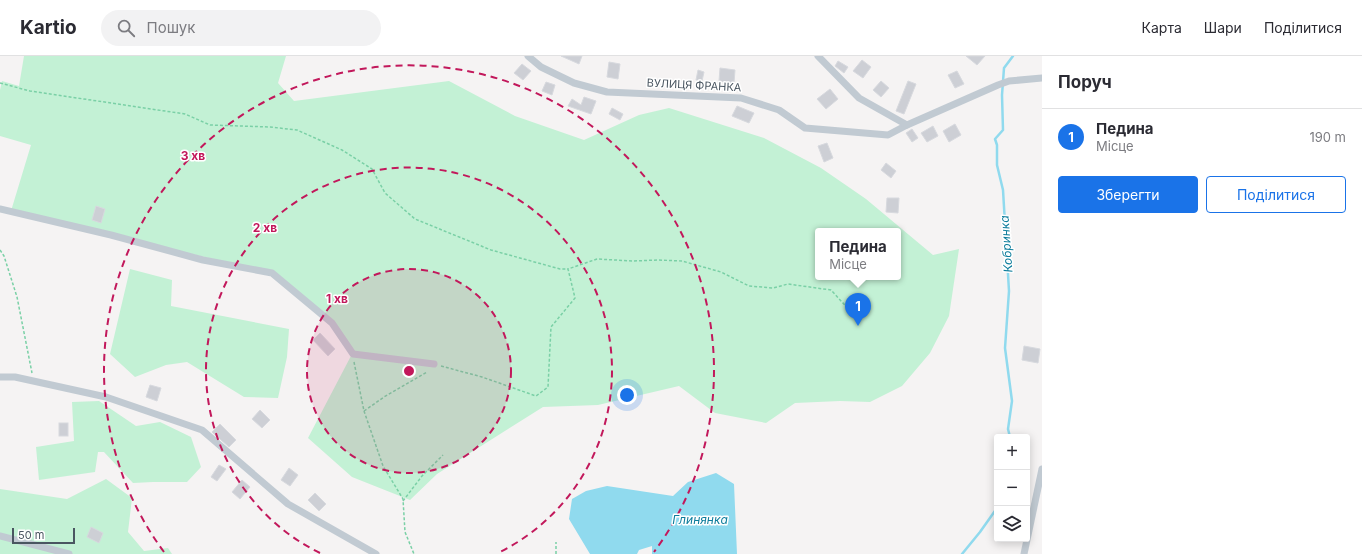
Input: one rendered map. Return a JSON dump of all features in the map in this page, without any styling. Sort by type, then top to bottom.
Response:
[{"type":"street","name":"ВУЛИЦЯ ФРАНКА","points":[[528,56],[541,67],[574,82],[607,92],[741,98],[779,110],[805,128],[888,135],[907,124],[998,85],[1009,81],[1042,78]]},
{"type":"street","points":[[818,56],[859,98],[907,124]]},
{"type":"street","points":[[0,209],[111,234],[203,260],[272,273],[332,323],[352,354],[436,364]]},
{"type":"street","points":[[0,377],[16,377],[34,380],[106,397],[202,430],[288,504],[376,554]]},
{"type":"street","points":[[1024,554],[1042,468]]},
{"type":"street","points":[[0,536],[69,554]]},
{"type":"path","points":[[0,83],[30,91],[185,114],[210,125],[270,127],[297,130],[342,150],[372,169],[385,192],[415,219],[491,250],[560,269],[568,269],[597,259],[682,261],[721,272],[749,286],[773,288],[788,284],[831,290],[853,314]]},
{"type":"path","points":[[0,250],[4,256],[17,296],[34,380]]},
{"type":"path","points":[[364,411],[436,364],[489,379],[536,396],[548,387],[551,327],[575,298],[568,269]]},
{"type":"path","points":[[352,354],[364,411],[383,466],[403,501],[405,532],[414,554]]},
{"type":"path","points":[[403,501],[422,476],[443,455]]},
{"type":"path","points":[[556,542],[556,554]]},
{"type":"green space","points":[[24,56],[286,56],[278,83],[294,101],[449,81],[515,116],[584,140],[639,115],[669,108],[764,138],[821,168],[866,199],[901,228],[815,228],[815,280],[901,280],[901,228],[933,255],[959,249],[949,316],[930,353],[902,386],[870,402],[840,401],[795,403],[766,423],[715,413],[679,386],[598,405],[543,407],[437,474],[410,500],[352,477],[308,438],[352,354],[332,323],[272,273],[11,211],[31,145],[0,136],[0,90],[2,81],[19,86]]},
{"type":"green space","points":[[130,269],[172,280],[171,306],[289,329],[287,357],[278,398],[244,397],[187,362],[166,365],[135,377],[110,354]]},
{"type":"green space","points":[[99,401],[136,426],[160,422],[191,437],[201,467],[187,482],[133,483],[104,452],[98,452],[95,472],[39,480],[36,447],[74,441],[72,402]]},
{"type":"green space","points":[[106,479],[132,498],[128,532],[144,551],[168,548],[172,554],[0,554],[0,489],[67,499]]},
{"type":"water","name":"Глинянка","points":[[716,473],[734,484],[737,554],[652,554],[652,546],[639,550],[637,554],[590,554],[569,519],[572,499],[586,491],[607,486],[673,496],[688,482]]},
{"type":"building","points":[[561,56],[582,56],[579,64]]},
{"type":"building","points":[[966,56],[985,56],[977,65]]},
{"type":"building","points":[[862,60],[871,67],[863,78],[853,71]]},
{"type":"building","points":[[838,61],[848,67],[844,73],[835,66]]},
{"type":"building","points":[[609,62],[620,64],[618,79],[607,77]]},
{"type":"building","points":[[522,64],[531,71],[523,80],[514,73]]},
{"type":"building","points":[[720,68],[735,70],[734,83],[719,81]]},
{"type":"building","points":[[698,70],[704,72],[702,81],[696,80]]},
{"type":"building","points":[[957,71],[964,84],[955,88],[948,75]]},
{"type":"building","points":[[881,81],[889,88],[881,97],[873,90]]},
{"type":"building","points":[[908,81],[916,84],[904,114],[896,111]]},
{"type":"building","points":[[546,82],[555,85],[552,95],[542,91]]},
{"type":"building","points":[[830,89],[838,99],[826,109],[817,99]]},
{"type":"building","points":[[584,97],[596,101],[591,114],[568,106],[572,99],[581,105]]},
{"type":"building","points":[[737,106],[754,113],[749,123],[732,116]]},
{"type":"building","points":[[612,108],[623,114],[620,120],[609,114]]},
{"type":"building","points":[[955,124],[961,135],[949,142],[943,131]]},
{"type":"building","points":[[933,126],[938,136],[927,142],[921,133]]},
{"type":"building","points":[[912,129],[918,138],[912,142],[906,133]]},
{"type":"building","points":[[827,143],[833,158],[824,162],[818,146]]},
{"type":"building","points":[[886,163],[896,171],[891,178],[881,170]]},
{"type":"building","points":[[887,198],[899,198],[898,213],[886,212]]},
{"type":"building","points":[[96,206],[105,209],[101,223],[92,220]]},
{"type":"building","points":[[320,333],[335,349],[328,356],[313,340]]},
{"type":"building","points":[[1024,346],[1040,349],[1038,363],[1022,360]]},
{"type":"building","points":[[150,385],[161,388],[157,401],[146,397]]},
{"type":"building","points":[[260,410],[270,420],[262,428],[252,419]]},
{"type":"building","points":[[59,423],[68,423],[68,436],[59,436]]},
{"type":"building","points":[[220,424],[236,440],[229,447],[212,432]]},
{"type":"building","points":[[219,465],[226,469],[217,481],[211,477]]},
{"type":"building","points":[[289,468],[298,475],[290,486],[281,480]]},
{"type":"building","points":[[242,480],[250,487],[240,499],[232,492]]},
{"type":"building","points":[[315,493],[326,504],[319,511],[308,500]]},
{"type":"building","points":[[91,527],[103,533],[99,543],[87,537]]},
{"type":"waterway","name":"Кобринка","points":[[1009,434],[1008,429],[1012,401],[1005,348],[1009,291],[1003,190],[997,165],[997,145],[995,139],[1003,130],[1002,95],[1004,68],[1013,56]]},
{"type":"waterway","name":"Кобринка","points":[[962,554],[994,512]]},
{"type":"place","name":"Педина","points":[[858,326]]}]
